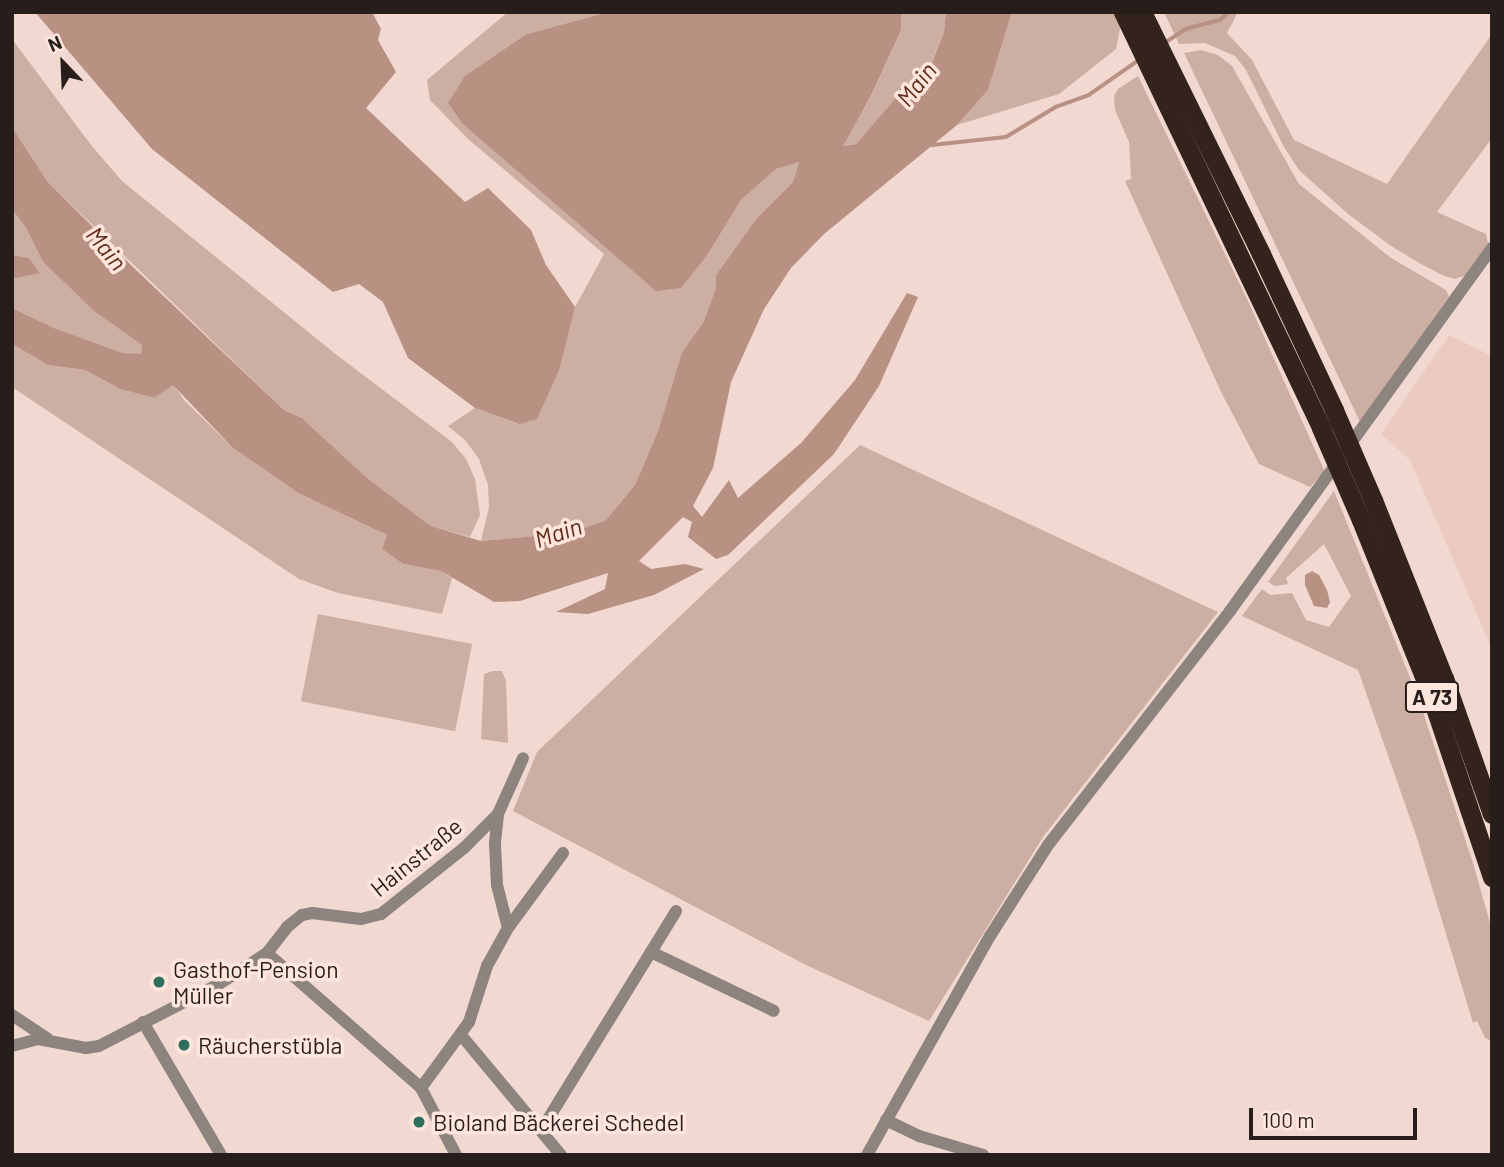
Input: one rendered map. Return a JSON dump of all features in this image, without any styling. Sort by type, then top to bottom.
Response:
[{"type":"highway","name":"A 73","points":[[1123,12],[1175,98],[1334,410],[1444,678],[1492,814]]},
{"type":"highway","name":"A 73","points":[[1142,12],[1175,98],[1361,520],[1427,684],[1492,877]]},
{"type":"street","points":[[867,1155],[990,936],[1048,845],[1230,611],[1492,248]]},
{"type":"street","name":"Hainstraße","points":[[48,1039],[91,1048],[219,984],[267,953],[287,927],[302,915],[312,913],[360,919],[381,915],[464,848],[498,814],[523,758]]},
{"type":"street","points":[[498,814],[495,844],[497,885],[508,928]]},
{"type":"street","points":[[421,1088],[461,1035],[478,1002],[487,966],[508,928],[563,853]]},
{"type":"street","points":[[542,1129],[676,911]]},
{"type":"street","points":[[650,952],[774,1011]]},
{"type":"street","points":[[267,953],[421,1088],[456,1155]]},
{"type":"street","points":[[12,1015],[48,1039]]},
{"type":"street","points":[[143,1022],[221,1155]]},
{"type":"street","points":[[461,1035],[561,1155]]},
{"type":"street","points":[[12,1046],[48,1039]]},
{"type":"street","points":[[886,1120],[919,1136],[983,1155]]},
{"type":"shaded area","points":[[508,12],[608,12],[527,34],[708,254],[741,200],[776,169],[799,161],[793,182],[756,219],[716,275],[716,288],[703,323],[682,352],[658,431],[635,485],[606,520],[570,533],[481,541],[489,507],[488,485],[479,459],[465,440],[448,426],[475,408],[518,424],[560,368],[575,307],[604,254],[468,139],[430,100],[427,80]]},
{"type":"shaded area","points":[[901,12],[946,12],[944,32],[932,61],[918,72],[856,144],[842,146],[871,97],[901,30]]},
{"type":"shaded area","points":[[1012,12],[1129,12],[1122,18],[1116,49],[1059,94],[957,125],[988,90]]},
{"type":"shaded area","points":[[1164,12],[1238,12],[1227,33],[1252,60],[1294,140],[1387,184],[1492,34],[1492,138],[1437,212],[1486,234],[1488,243],[1464,276],[1455,279],[1444,276],[1421,264],[1391,246],[1348,214],[1299,170],[1284,147],[1246,70],[1235,56],[1205,43],[1179,44]]},
{"type":"shaded area","points":[[12,39],[91,145],[122,181],[338,356],[452,442],[466,459],[475,479],[480,515],[470,537],[431,526],[367,478],[302,418],[284,410],[47,181],[12,127]]},
{"type":"shaded area","points":[[1201,50],[1218,55],[1232,66],[1299,184],[1391,258],[1446,290],[1449,297],[1360,422],[1184,53]]},
{"type":"shaded area","points":[[1138,76],[1249,303],[1325,472],[1310,487],[1259,464],[1222,394],[1125,181],[1131,179],[1129,142],[1115,110],[1114,96],[1118,89]]},
{"type":"shaded area","points":[[12,209],[26,228],[43,262],[95,312],[142,345],[141,355],[123,353],[54,328],[12,308],[12,279],[39,273],[29,258],[12,255]]},
{"type":"shaded area","points":[[1449,335],[1492,356],[1492,649],[1410,460],[1381,434]]},
{"type":"shaded area","points":[[12,344],[48,365],[85,370],[120,389],[154,398],[173,384],[184,400],[232,447],[298,493],[387,535],[382,549],[403,564],[441,571],[452,578],[442,614],[338,593],[299,579],[12,387]]},
{"type":"shaded area","points":[[860,445],[1218,612],[1043,837],[929,1021],[806,965],[513,811],[537,752]]},
{"type":"shaded area","points":[[1334,491],[1418,697],[1473,863],[1492,930],[1492,1041],[1485,1038],[1477,1021],[1473,1023],[1417,838],[1358,670],[1242,616],[1262,589],[1270,595],[1292,593],[1306,620],[1329,627],[1351,596],[1324,544],[1286,578],[1288,584],[1275,586],[1268,582]]},
{"type":"shaded area","points":[[318,614],[472,644],[455,731],[301,701]]},
{"type":"shaded area","points":[[502,671],[506,681],[508,743],[481,739],[484,674]]},
{"type":"water","points":[[35,12],[372,12],[381,29],[378,40],[396,72],[366,108],[465,202],[488,188],[531,230],[546,265],[575,307],[560,368],[537,419],[519,424],[475,408],[408,358],[383,302],[359,284],[333,292],[152,149]]},
{"type":"water","name":"Main","points":[[608,12],[901,12],[901,30],[871,96],[843,146],[856,144],[918,72],[932,62],[944,32],[946,12],[1012,12],[988,90],[957,125],[824,234],[791,268],[764,309],[731,382],[713,468],[693,506],[702,517],[729,480],[738,498],[801,443],[855,380],[907,293],[918,297],[879,386],[834,454],[728,555],[716,559],[688,537],[692,522],[683,517],[639,561],[651,569],[685,564],[704,569],[654,595],[588,614],[556,612],[605,589],[608,573],[520,601],[494,602],[441,571],[403,564],[382,549],[387,535],[298,493],[232,447],[173,385],[154,398],[120,389],[85,370],[48,365],[12,344],[12,308],[54,328],[123,353],[141,354],[142,345],[95,312],[43,262],[26,228],[12,209],[12,127],[47,181],[133,267],[284,410],[302,418],[367,478],[431,526],[481,541],[570,533],[606,520],[635,485],[658,431],[682,352],[703,323],[716,288],[716,275],[756,219],[793,182],[799,162],[776,169],[741,200],[708,254],[681,288],[656,291],[463,124],[448,103],[465,76],[527,34]]},
{"type":"water","points":[[12,255],[29,258],[40,273],[12,279]]},
{"type":"water","points":[[1312,571],[1319,575],[1327,590],[1330,602],[1327,608],[1314,606],[1305,585],[1305,575]]},
{"type":"waterway","points":[[1166,42],[1186,29],[1220,20],[1229,12]]},
{"type":"waterway","points":[[932,145],[1006,137],[1056,107],[1089,95],[1139,60]]},
{"type":"place","name":"Gasthof-Pension Müller","points":[[159,982]]},
{"type":"place","name":"Räucherstübla","points":[[184,1045]]},
{"type":"place","name":"Bioland Bäckerei Schedel","points":[[419,1122]]}]
